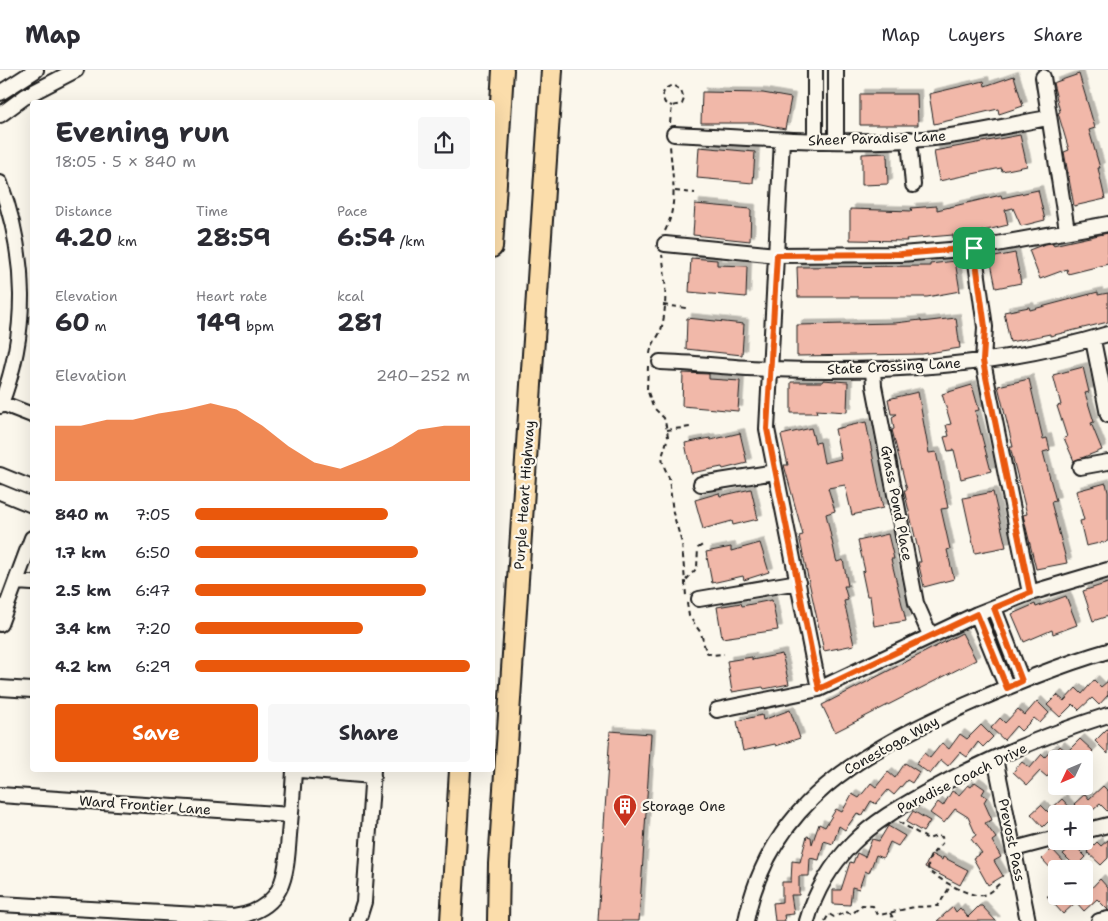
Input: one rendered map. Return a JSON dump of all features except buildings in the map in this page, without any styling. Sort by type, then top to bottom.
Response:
[{"type":"highway","points":[[495,199],[503,70]]},
{"type":"highway","name":"Purple Heart Highway","points":[[500,921],[499,864],[552,70]]},
{"type":"highway","points":[[451,921],[460,772]]},
{"type":"street","points":[[0,93],[36,70]]},
{"type":"street","points":[[0,115],[26,96],[76,70]]},
{"type":"street","points":[[815,70],[815,141]]},
{"type":"street","points":[[836,70],[836,140]]},
{"type":"street","points":[[1043,77],[1049,104],[1048,118],[1067,230]]},
{"type":"street","points":[[815,102],[836,104]]},
{"type":"street","name":"Sheer Paradise Lane","points":[[674,134],[815,141],[909,139],[951,135],[1048,118]]},
{"type":"street","points":[[909,139],[913,185]]},
{"type":"street","points":[[782,140],[767,429],[819,689]]},
{"type":"street","points":[[0,183],[15,228],[22,282],[22,310],[13,369],[1,404],[30,414]]},
{"type":"street","points":[[665,244],[777,255],[901,254],[974,248],[1108,224]]},
{"type":"street","points":[[974,248],[985,327],[983,361],[1030,593]]},
{"type":"street","name":"State Crossing Lane","points":[[660,362],[770,369],[873,369],[983,361],[1093,340],[1108,334]]},
{"type":"street","points":[[1093,340],[1108,415]]},
{"type":"street","name":"Grass Pond Place","points":[[873,369],[874,386],[916,603],[930,635]]},
{"type":"street","points":[[1080,467],[1108,462]]},
{"type":"street","points":[[701,484],[775,472]]},
{"type":"street","points":[[0,475],[30,487]]},
{"type":"street","points":[[0,492],[30,504]]},
{"type":"street","points":[[0,624],[30,544]]},
{"type":"street","points":[[718,710],[819,689],[977,614],[1030,593],[1108,570]]},
{"type":"street","points":[[17,582],[30,583]]},
{"type":"street","points":[[699,599],[798,582]]},
{"type":"street","points":[[994,608],[1022,681]]},
{"type":"street","points":[[977,614],[1007,688]]},
{"type":"street","points":[[990,645],[1005,638]]},
{"type":"street","name":"Conestoga Way","points":[[746,921],[750,904],[771,850],[799,810],[825,785],[863,758],[914,730],[1022,681],[1108,651]]},
{"type":"street","points":[[0,688],[30,690]]},
{"type":"street","name":"Paradise Coach Drive","points":[[807,921],[813,902],[830,871],[846,850],[866,831],[910,802],[995,758],[1108,715]]},
{"type":"street","name":"Prevost Pass","points":[[995,758],[1028,921]]},
{"type":"street","points":[[0,904],[234,917],[250,915],[271,902],[286,876],[294,772]]},
{"type":"street","points":[[349,772],[373,773],[364,902],[358,921]]},
{"type":"street","name":"Ward Frontier Lane","points":[[0,796],[291,815]]},
{"type":"street","points":[[1093,829],[1108,825]]},
{"type":"street","points":[[1014,849],[1048,840]]},
{"type":"street","points":[[1099,921],[1108,919]]},
{"type":"path","points":[[674,191],[695,193]]},
{"type":"path","points":[[663,306],[686,308]]},
{"type":"path","points":[[667,430],[690,427]]},
{"type":"path","points":[[686,580],[697,568],[698,548],[704,544]]},
{"type":"path","points":[[895,820],[928,840],[937,836],[942,837],[943,842],[932,854],[927,868],[951,885],[979,896],[987,893],[1002,882]]},
{"type":"path","points":[[825,921],[829,914],[834,916],[846,912],[852,914],[866,905],[873,906],[878,915],[914,907],[938,906],[951,885]]},
{"type":"path","points":[[890,913],[895,921]]},
{"type":"place","name":"Storage One","points":[[625,827]]},
{"type":"route","points":[[974,248],[985,327],[983,361],[1030,593],[994,608],[1022,681],[1007,688],[977,614],[819,689],[767,429],[777,255],[901,254],[974,248]]}]
